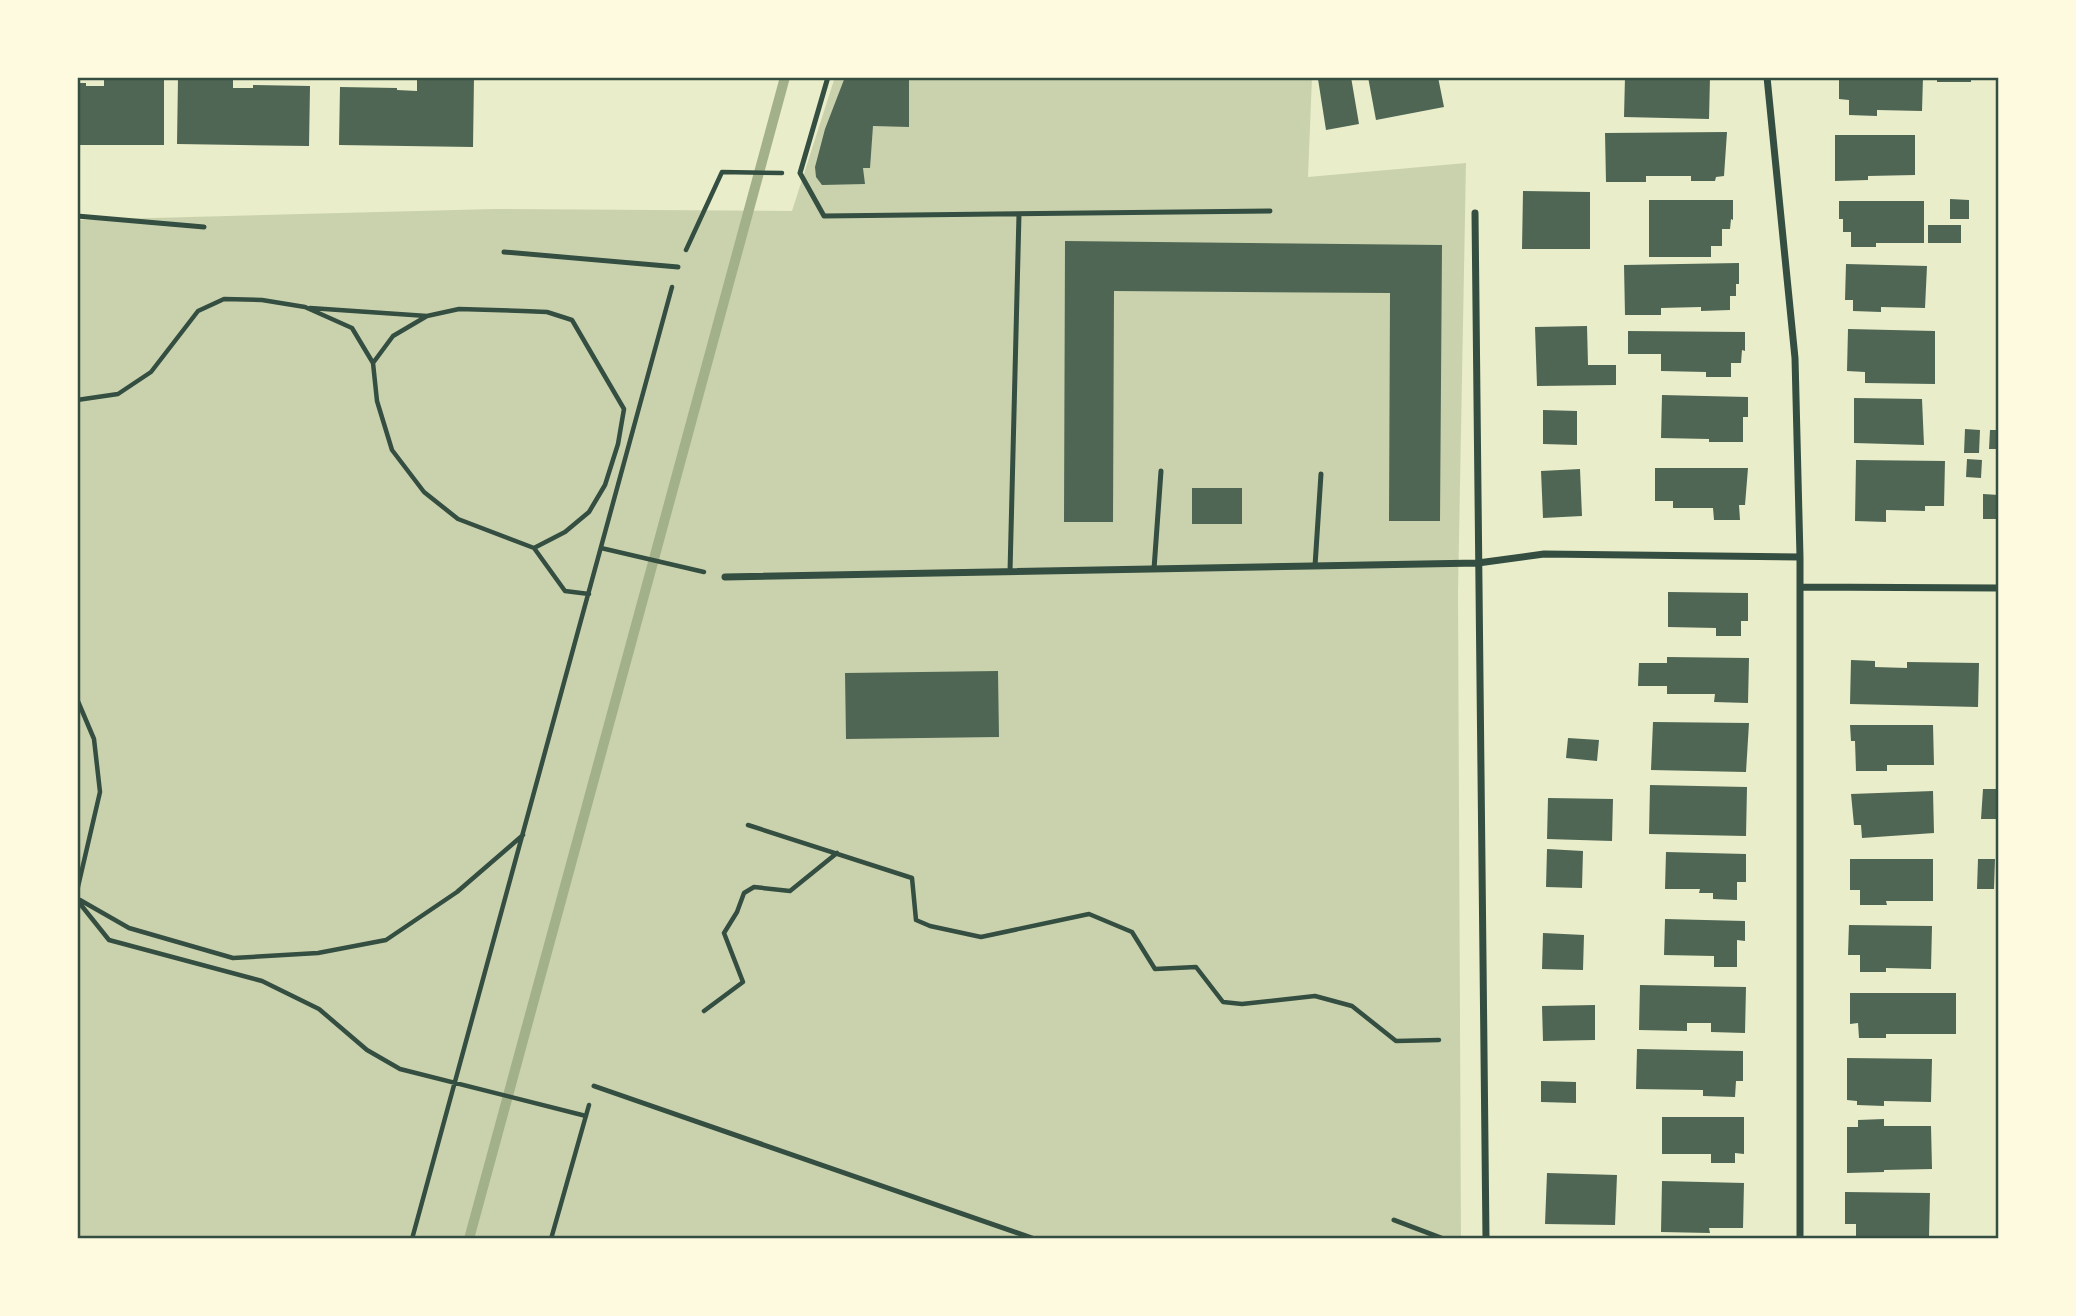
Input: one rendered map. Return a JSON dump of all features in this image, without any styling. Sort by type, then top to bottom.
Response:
[{"type":"street","points":[[1767,77],[1796,358],[1800,557],[1800,1239]]},
{"type":"street","points":[[1475,213],[1486,1239]]},
{"type":"street","points":[[725,577],[1478,563],[1544,554],[1800,557]]},
{"type":"street","points":[[1800,587],[1999,588]]},
{"type":"lane","points":[[828,77],[800,173],[824,216],[1270,211]]},
{"type":"lane","points":[[1010,572],[1019,214]]},
{"type":"lane","points":[[77,216],[204,227]]},
{"type":"lane","points":[[504,252],[678,267]]},
{"type":"lane","points":[[1154,569],[1161,471]]},
{"type":"lane","points":[[1315,566],[1321,474]]},
{"type":"lane","points":[[594,1086],[1035,1239]]},
{"type":"lane","points":[[1394,1220],[1444,1239]]},
{"type":"path","points":[[412,1239],[678,267],[722,172],[800,173]]},
{"type":"path","points":[[77,400],[118,394],[151,372],[198,311],[224,299],[262,300],[305,307],[428,316],[459,309],[547,312],[572,320],[624,409],[618,444],[605,485],[589,512],[565,532],[534,548]]},
{"type":"path","points":[[305,307],[352,328],[373,363],[377,401],[392,450],[424,492],[458,519],[534,548],[565,591],[589,594]]},
{"type":"path","points":[[373,363],[393,336],[428,316]]},
{"type":"path","points":[[601,548],[725,577]]},
{"type":"path","points":[[77,699],[94,739],[100,792],[77,891]]},
{"type":"path","points":[[748,825],[912,878],[916,920],[930,926],[981,937],[1089,914],[1132,932],[1155,969],[1195,967],[1223,1002],[1242,1004],[1315,996],[1352,1006],[1396,1041],[1439,1040]]},
{"type":"path","points":[[77,899],[128,929],[233,958],[318,953],[386,940],[457,892],[523,835]]},
{"type":"path","points":[[704,1011],[743,982],[724,933],[737,912],[744,893],[754,887],[790,891],[838,853]]},
{"type":"path","points":[[77,899],[109,940],[262,981],[319,1009],[367,1050],[400,1069],[586,1116]]},
{"type":"path","points":[[551,1239],[594,1086]]},
{"type":"green space","points":[[835,77],[1312,77],[1308,177],[1466,163],[1458,592],[1461,1239],[77,1239],[77,220],[494,209],[792,211]]},
{"type":"building","points":[[104,77],[164,77],[164,145],[77,145],[77,83],[104,86]]},
{"type":"building","points":[[178,77],[233,77],[233,88],[253,88],[253,85],[310,86],[309,146],[177,144]]},
{"type":"building","points":[[417,77],[474,77],[473,147],[339,145],[340,87],[417,91]]},
{"type":"building","points":[[845,77],[909,77],[909,127],[873,126],[870,168],[863,168],[865,184],[822,185],[816,177],[815,167],[825,129]]},
{"type":"building","points":[[1351,77],[1359,124],[1326,130],[1318,79]]},
{"type":"building","points":[[1368,77],[1438,77],[1444,107],[1376,120]]},
{"type":"building","points":[[1625,77],[1710,77],[1709,119],[1624,117]]},
{"type":"building","points":[[1839,77],[1923,77],[1922,111],[1877,110],[1877,116],[1849,115],[1849,100],[1839,99]]},
{"type":"building","points":[[1937,77],[1971,77],[1971,82],[1937,82]]},
{"type":"building","points":[[1727,132],[1724,176],[1716,177],[1715,181],[1691,181],[1691,176],[1646,176],[1646,182],[1606,182],[1605,133]]},
{"type":"building","points":[[1835,135],[1915,135],[1915,175],[1868,176],[1868,180],[1835,181]]},
{"type":"building","points":[[1523,191],[1590,192],[1590,249],[1522,249]]},
{"type":"building","points":[[1950,199],[1969,200],[1969,219],[1950,219]]},
{"type":"building","points":[[1649,200],[1733,200],[1733,220],[1731,219],[1730,229],[1722,229],[1722,246],[1711,246],[1711,257],[1649,257]]},
{"type":"building","points":[[1839,201],[1924,201],[1924,243],[1876,243],[1876,247],[1851,247],[1851,232],[1843,232],[1843,219],[1839,219]]},
{"type":"building","points":[[1928,225],[1961,225],[1961,243],[1928,243]]},
{"type":"building","points":[[1065,241],[1442,245],[1440,521],[1389,521],[1390,293],[1114,291],[1113,522],[1064,522]]},
{"type":"building","points":[[1739,263],[1739,284],[1736,284],[1736,296],[1730,296],[1730,310],[1701,311],[1701,307],[1661,308],[1661,315],[1625,315],[1624,265]]},
{"type":"building","points":[[1846,264],[1927,266],[1925,308],[1881,307],[1881,312],[1853,311],[1853,300],[1845,300]]},
{"type":"building","points":[[1587,326],[1588,365],[1616,365],[1616,385],[1537,386],[1535,327]]},
{"type":"building","points":[[1848,329],[1935,331],[1935,384],[1865,383],[1865,372],[1847,371]]},
{"type":"building","points":[[1628,331],[1745,332],[1745,351],[1742,350],[1741,363],[1731,363],[1731,377],[1706,377],[1706,372],[1661,371],[1661,354],[1628,354]]},
{"type":"building","points":[[1662,395],[1748,397],[1748,417],[1743,417],[1743,442],[1661,438]]},
{"type":"building","points":[[1854,398],[1922,399],[1924,445],[1854,443]]},
{"type":"building","points":[[1543,410],[1577,411],[1577,445],[1543,444]]},
{"type":"building","points":[[1965,429],[1980,430],[1979,453],[1964,453]]},
{"type":"building","points":[[1990,430],[1999,430],[1999,449],[1989,449]]},
{"type":"building","points":[[1967,459],[1982,460],[1981,478],[1966,477]]},
{"type":"building","points":[[1856,460],[1945,461],[1944,506],[1925,506],[1925,511],[1886,510],[1886,522],[1855,521]]},
{"type":"building","points":[[1655,468],[1748,468],[1745,505],[1739,505],[1740,520],[1714,520],[1713,508],[1673,508],[1673,501],[1655,501]]},
{"type":"building","points":[[1580,469],[1582,516],[1543,518],[1541,471]]},
{"type":"building","points":[[1192,488],[1242,488],[1242,524],[1192,524]]},
{"type":"building","points":[[1983,494],[1999,495],[1999,519],[1983,519]]},
{"type":"building","points":[[1668,592],[1748,593],[1748,621],[1741,621],[1741,636],[1716,636],[1716,628],[1668,627]]},
{"type":"building","points":[[1667,657],[1749,658],[1748,703],[1714,702],[1715,694],[1667,694],[1667,686],[1638,686],[1639,663],[1667,663]]},
{"type":"building","points":[[1851,660],[1875,661],[1875,667],[1907,668],[1907,662],[1979,663],[1978,707],[1850,704]]},
{"type":"building","points":[[998,671],[999,737],[846,739],[845,673]]},
{"type":"building","points":[[1653,722],[1749,723],[1746,772],[1651,770]]},
{"type":"building","points":[[1850,725],[1933,725],[1934,765],[1887,765],[1887,771],[1856,771],[1855,741],[1851,741]]},
{"type":"building","points":[[1568,738],[1599,740],[1597,761],[1566,758]]},
{"type":"building","points":[[1650,785],[1747,787],[1746,836],[1649,834]]},
{"type":"building","points":[[1983,789],[1999,789],[1999,819],[1981,819]]},
{"type":"building","points":[[1933,791],[1934,833],[1862,838],[1861,825],[1854,825],[1851,794]]},
{"type":"building","points":[[1548,798],[1613,799],[1612,841],[1547,839]]},
{"type":"building","points":[[1547,849],[1583,851],[1582,888],[1546,887]]},
{"type":"building","points":[[1666,852],[1746,854],[1746,882],[1737,882],[1737,900],[1713,899],[1713,893],[1699,893],[1700,889],[1665,889]]},
{"type":"building","points":[[1850,859],[1933,859],[1933,901],[1886,901],[1887,905],[1860,905],[1860,890],[1850,890]]},
{"type":"building","points":[[1978,859],[1995,859],[1994,889],[1977,889]]},
{"type":"building","points":[[1665,919],[1745,921],[1745,941],[1737,940],[1737,967],[1714,967],[1714,956],[1664,955]]},
{"type":"building","points":[[1849,925],[1932,926],[1931,969],[1886,968],[1886,972],[1860,972],[1860,955],[1848,955]]},
{"type":"building","points":[[1543,933],[1584,935],[1583,970],[1542,969]]},
{"type":"building","points":[[1640,985],[1746,987],[1745,1033],[1711,1032],[1711,1023],[1687,1023],[1687,1031],[1639,1030]]},
{"type":"building","points":[[1850,993],[1956,993],[1956,1034],[1886,1034],[1886,1038],[1859,1038],[1858,1023],[1850,1024]]},
{"type":"building","points":[[1595,1005],[1595,1040],[1543,1041],[1542,1006]]},
{"type":"building","points":[[1637,1049],[1743,1051],[1743,1081],[1736,1081],[1735,1097],[1703,1096],[1703,1090],[1636,1089]]},
{"type":"building","points":[[1847,1058],[1932,1059],[1931,1102],[1884,1101],[1884,1106],[1857,1105],[1857,1101],[1847,1100]]},
{"type":"building","points":[[1541,1081],[1576,1082],[1576,1103],[1541,1102]]},
{"type":"building","points":[[1662,1117],[1744,1117],[1744,1154],[1735,1153],[1735,1163],[1711,1163],[1711,1154],[1662,1154]]},
{"type":"building","points":[[1884,1119],[1884,1126],[1931,1126],[1932,1169],[1847,1173],[1847,1127],[1858,1127],[1858,1120]]},
{"type":"building","points":[[1547,1173],[1617,1175],[1615,1225],[1545,1224]]},
{"type":"building","points":[[1662,1181],[1744,1183],[1743,1228],[1709,1228],[1710,1233],[1661,1232]]},
{"type":"building","points":[[1845,1192],[1930,1193],[1929,1237],[1856,1238],[1856,1224],[1845,1224]]},
{"type":"waterway","points":[[469,1239],[785,77]]}]
